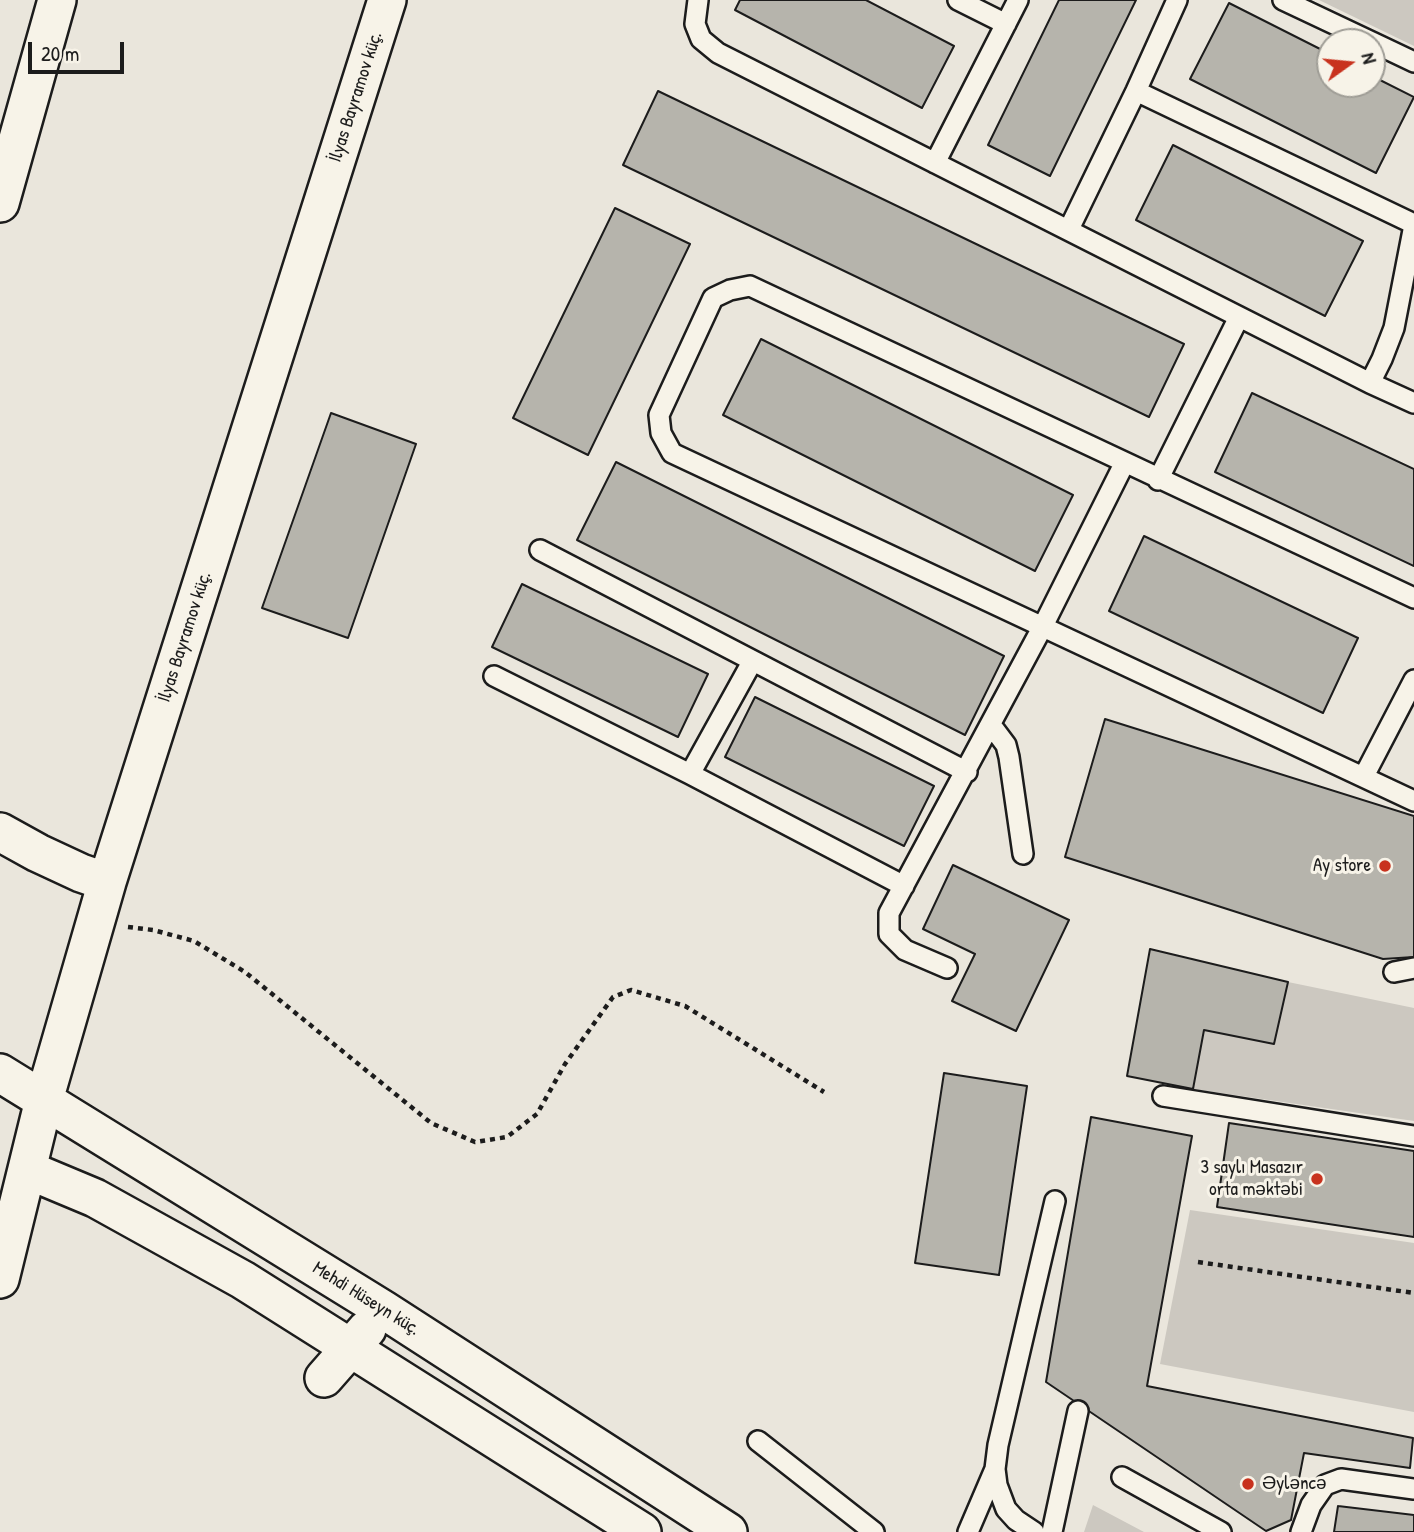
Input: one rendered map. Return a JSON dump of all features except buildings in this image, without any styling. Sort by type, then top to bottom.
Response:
[{"type":"street","points":[[0,203],[57,0]]},
{"type":"street","name":"İlyas Bayramov küç.","points":[[0,1279],[9,1206],[28,1170],[44,1100],[107,882],[387,0]]},
{"type":"street","points":[[0,832],[38,853],[107,882]]},
{"type":"street","name":"Mehdi Hüseyn küç.","points":[[0,1073],[384,1310],[705,1525]]},
{"type":"street","points":[[28,1170],[95,1198],[243,1280],[642,1532]]},
{"type":"street","points":[[324,1378],[384,1310]]},
{"type":"lane","points":[[698,0],[695,24],[701,39],[718,52],[1414,403]]},
{"type":"lane","points":[[958,0],[1006,24]]},
{"type":"lane","points":[[935,163],[1018,0]]},
{"type":"lane","points":[[1069,229],[1177,0]]},
{"type":"lane","points":[[1283,0],[1342,28]]},
{"type":"lane","points":[[1386,49],[1414,62]]},
{"type":"lane","points":[[1136,91],[1414,224],[1394,328],[1370,383]]},
{"type":"lane","points":[[1414,598],[750,286],[730,290],[713,299],[659,415],[661,433],[672,453],[1414,801]]},
{"type":"lane","points":[[1158,480],[1239,317]]},
{"type":"lane","points":[[947,968],[905,950],[889,934],[889,913],[967,772],[1124,464]]},
{"type":"lane","points":[[540,550],[967,772]]},
{"type":"lane","points":[[690,774],[752,662]]},
{"type":"lane","points":[[494,676],[690,774],[904,886]]},
{"type":"lane","points":[[1364,776],[1414,680]]},
{"type":"lane","points":[[991,725],[1006,745],[1023,853]]},
{"type":"lane","points":[[1394,972],[1414,968]]},
{"type":"lane","points":[[1163,1096],[1414,1136]]},
{"type":"lane","points":[[968,1532],[995,1469],[998,1445],[1055,1201]]},
{"type":"lane","points":[[1052,1532],[1078,1411]]},
{"type":"lane","points":[[758,1441],[874,1532]]},
{"type":"lane","points":[[995,1469],[1001,1502],[1016,1520],[1034,1532]]},
{"type":"lane","points":[[1122,1476],[1221,1532]]},
{"type":"lane","points":[[1301,1532],[1311,1505],[1325,1485],[1341,1479],[1414,1489]]},
{"type":"path","points":[[95,924],[153,929],[194,941],[245,972],[431,1123],[475,1142],[507,1137],[537,1114],[565,1064],[613,996],[631,990],[685,1006],[824,1092]]},
{"type":"path","points":[[1198,1262],[1414,1293]]},
{"type":"shaded area","points":[[1319,0],[1414,0],[1414,46],[1386,32],[1386,28],[1377,28]]},
{"type":"shaded area","points":[[1288,982],[1414,1008],[1414,1121],[1193,1089],[1204,1030],[1274,1044]]},
{"type":"shaded area","points":[[1190,1210],[1414,1243],[1414,1412],[1160,1364]]},
{"type":"shaded area","points":[[1093,1505],[1144,1532],[1084,1532]]},
{"type":"place","name":"Ay store","points":[[1385,866]]},
{"type":"place","name":"3 saylı Masazır orta məktəbi","points":[[1317,1179]]},
{"type":"place","name":"Əyləncə","points":[[1248,1484]]}]
